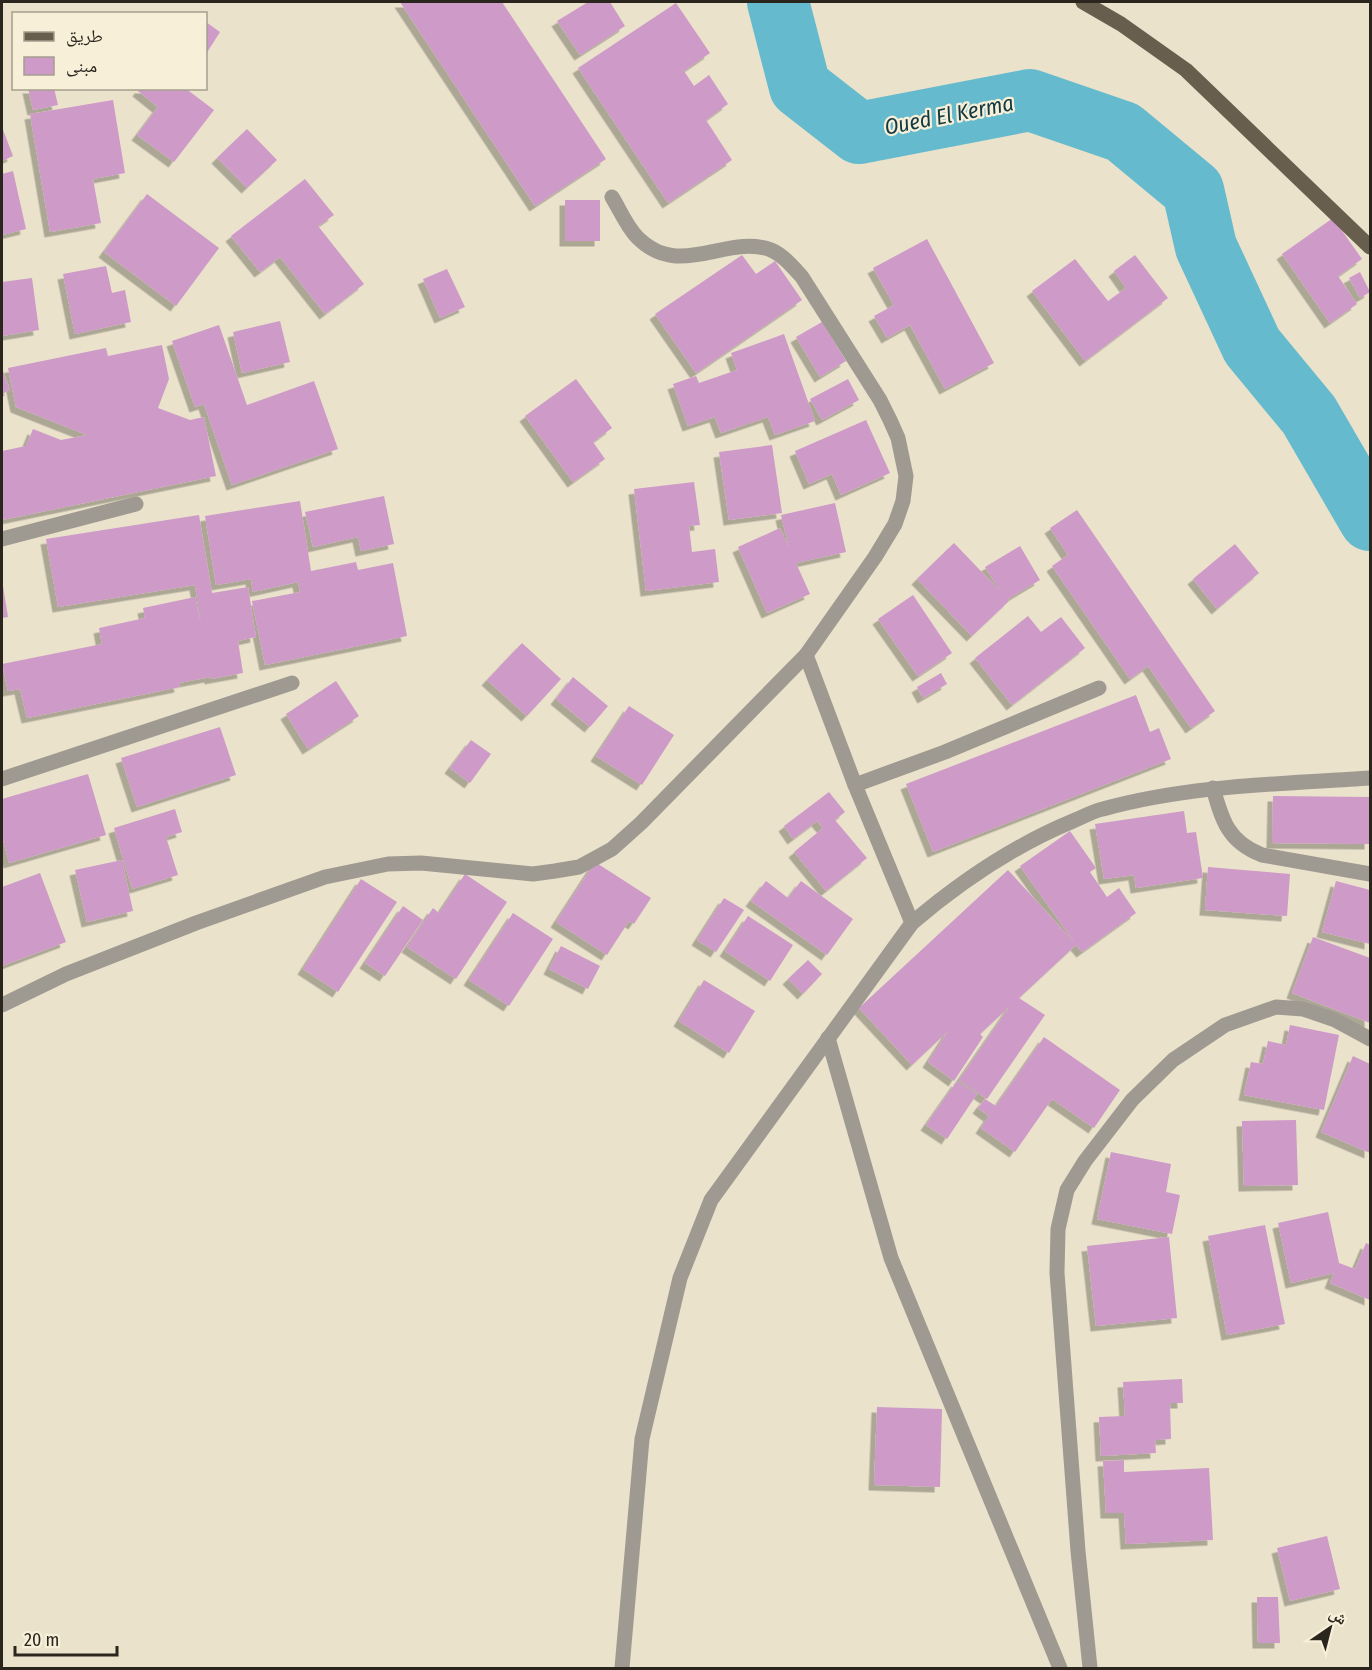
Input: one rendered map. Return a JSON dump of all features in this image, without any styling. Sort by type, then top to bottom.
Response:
[{"type":"main road","points":[[1083,2],[1121,24],[1186,70],[1371,247]]},
{"type":"street","points":[[2,1005],[66,974],[196,922],[325,877],[388,864],[422,863],[533,874],[579,867],[612,849],[641,823],[806,655],[895,524],[903,501],[906,476],[898,438],[880,400],[802,277],[786,260],[772,250],[751,245],[705,254],[669,255],[652,248],[637,236],[612,197]]},
{"type":"street","points":[[2,539],[136,504]]},
{"type":"street","points":[[806,655],[855,785],[912,924]]},
{"type":"street","points":[[2,779],[292,683]]},
{"type":"street","points":[[855,785],[945,752],[1099,688]]},
{"type":"street","points":[[622,1668],[642,1439],[680,1278],[711,1200],[912,924],[938,901],[993,863],[1043,833],[1102,809],[1213,788],[1371,778]]},
{"type":"street","points":[[1213,788],[1225,825],[1240,844],[1251,851],[1274,858],[1371,874]]},
{"type":"street","points":[[1090,1668],[1078,1551],[1057,1273],[1058,1229],[1067,1191],[1084,1161],[1131,1100],[1173,1060],[1226,1025],[1276,1007],[1303,1009],[1335,1020],[1371,1039]]},
{"type":"street","points":[[828,1038],[891,1258],[1059,1668]]},
{"type":"building","points":[[400,2],[502,2],[606,159],[535,206]]},
{"type":"building","points":[[588,2],[610,2],[625,26],[580,55],[557,21]]},
{"type":"building","points":[[676,3],[710,53],[684,71],[694,86],[709,75],[728,104],[706,120],[732,160],[668,203],[578,68]]},
{"type":"building","points":[[207,23],[220,32],[207,52]]},
{"type":"building","points":[[28,90],[54,90],[58,105],[33,110]]},
{"type":"building","points":[[188,90],[214,110],[174,162],[137,135],[158,107],[138,91]]},
{"type":"building","points":[[113,100],[125,173],[93,179],[101,223],[50,232],[30,114]]},
{"type":"building","points":[[2,127],[13,156],[2,161]]},
{"type":"building","points":[[247,129],[277,160],[247,188],[217,158]]},
{"type":"building","points":[[13,171],[26,229],[2,235],[2,174]]},
{"type":"building","points":[[305,179],[334,215],[318,226],[364,284],[325,314],[280,257],[260,272],[231,236]]},
{"type":"building","points":[[147,194],[219,248],[176,306],[104,252]]},
{"type":"building","points":[[565,200],[600,200],[600,241],[565,241]]},
{"type":"building","points":[[1333,218],[1362,259],[1338,276],[1357,304],[1330,323],[1282,254]]},
{"type":"building","points":[[927,239],[994,363],[945,389],[910,325],[887,338],[874,316],[894,305],[873,268]]},
{"type":"building","points":[[742,255],[756,274],[775,261],[802,300],[696,373],[655,314]]},
{"type":"building","points":[[1135,255],[1168,298],[1085,361],[1032,291],[1075,259],[1108,301],[1126,288],[1114,271]]},
{"type":"building","points":[[106,266],[112,293],[125,290],[131,322],[75,334],[63,274]]},
{"type":"building","points":[[447,269],[465,307],[440,318],[423,279]]},
{"type":"building","points":[[1360,272],[1370,292],[1360,298],[1349,278]]},
{"type":"building","points":[[32,278],[39,330],[2,336],[2,282]]},
{"type":"building","points":[[280,321],[290,362],[242,373],[233,332]]},
{"type":"building","points":[[822,322],[846,361],[820,377],[796,337]]},
{"type":"building","points":[[219,325],[247,405],[314,381],[338,449],[232,485],[204,404],[195,407],[172,341]]},
{"type":"building","points":[[784,334],[815,421],[775,435],[768,417],[721,433],[715,417],[688,426],[673,384],[696,376],[699,383],[737,370],[731,353]]},
{"type":"building","points":[[162,345],[169,379],[158,408],[190,420],[204,417],[216,476],[2,520],[2,451],[26,446],[33,429],[61,440],[87,435],[16,407],[8,368],[106,348],[108,356]]},
{"type":"building","points":[[2,368],[10,390],[2,394]]},
{"type":"building","points":[[576,379],[612,428],[593,442],[605,459],[573,482],[525,416]]},
{"type":"building","points":[[848,379],[859,400],[822,420],[810,399]]},
{"type":"building","points":[[866,420],[890,473],[841,495],[832,474],[809,484],[795,451]]},
{"type":"building","points":[[772,445],[782,513],[729,520],[719,452]]},
{"type":"building","points":[[694,482],[700,525],[689,526],[692,552],[715,549],[719,582],[646,591],[634,489]]},
{"type":"building","points":[[384,496],[394,544],[361,551],[358,537],[313,547],[305,512]]},
{"type":"building","points":[[300,501],[311,571],[356,562],[358,570],[393,563],[407,636],[265,665],[252,601],[300,592],[298,582],[253,592],[251,579],[216,585],[205,516]]},
{"type":"building","points":[[835,503],[846,552],[796,563],[810,594],[767,613],[738,547],[780,528],[789,548],[781,515]]},
{"type":"building","points":[[1077,510],[1215,711],[1191,728],[1148,666],[1130,679],[1052,566],[1068,555],[1050,528]]},
{"type":"building","points":[[199,515],[212,593],[248,587],[256,637],[238,641],[243,673],[179,683],[180,687],[27,718],[20,689],[8,691],[2,664],[102,644],[99,628],[145,618],[143,608],[195,597],[201,625],[195,585],[58,607],[46,539]]},
{"type":"building","points":[[954,543],[1000,591],[985,567],[1020,546],[1040,580],[1008,599],[1009,601],[972,636],[917,579]]},
{"type":"building","points":[[1235,544],[1259,573],[1217,609],[1193,579]]},
{"type":"building","points":[[2,587],[8,617],[2,618]]},
{"type":"building","points":[[913,595],[952,653],[918,676],[878,619]]},
{"type":"building","points":[[1028,616],[1041,632],[1061,617],[1085,648],[1012,705],[975,658]]},
{"type":"building","points":[[522,643],[561,679],[527,716],[487,680]]},
{"type":"building","points":[[941,673],[947,684],[923,698],[917,687]]},
{"type":"building","points":[[573,677],[608,706],[590,727],[556,699]]},
{"type":"building","points":[[336,681],[359,716],[308,749],[286,714]]},
{"type":"building","points":[[1136,695],[1150,732],[1159,728],[1171,759],[933,852],[906,784]]},
{"type":"building","points":[[629,706],[674,735],[642,785],[596,756]]},
{"type":"building","points":[[220,727],[236,775],[137,807],[121,758]]},
{"type":"building","points":[[471,740],[491,754],[470,783],[450,768]]},
{"type":"building","points":[[88,774],[106,835],[9,863],[2,835],[2,799]]},
{"type":"building","points":[[829,792],[845,812],[835,820],[867,858],[826,891],[794,852],[823,828],[817,821],[793,839],[784,826]]},
{"type":"building","points":[[1273,796],[1370,797],[1370,844],[1272,843]]},
{"type":"building","points":[[175,809],[182,832],[166,837],[178,875],[132,889],[114,828]]},
{"type":"building","points":[[1184,811],[1187,833],[1196,832],[1203,878],[1136,888],[1134,875],[1104,879],[1095,824]]},
{"type":"building","points":[[1070,831],[1096,868],[1090,872],[1107,897],[1119,888],[1136,913],[1082,952],[1076,945],[1019,998],[1045,1015],[987,1099],[959,1080],[1010,1006],[980,1034],[983,1037],[954,1081],[928,1062],[948,1031],[912,1065],[859,1008],[1008,870],[1075,943],[1020,866]]},
{"type":"building","points":[[122,860],[133,911],[87,922],[75,870]]},
{"type":"building","points":[[595,862],[651,898],[634,924],[629,921],[607,955],[556,922]]},
{"type":"building","points":[[1208,867],[1290,874],[1287,916],[1205,910]]},
{"type":"building","points":[[40,873],[66,942],[2,966],[2,887]]},
{"type":"building","points":[[465,874],[507,902],[456,979],[407,947],[433,908],[439,913]]},
{"type":"building","points":[[361,879],[397,902],[338,992],[303,969]]},
{"type":"building","points":[[766,881],[788,898],[801,881],[853,919],[827,955],[751,901]]},
{"type":"building","points":[[1336,881],[1370,890],[1370,944],[1322,932]]},
{"type":"building","points":[[724,898],[744,910],[716,952],[697,940]]},
{"type":"building","points":[[403,906],[423,920],[385,976],[365,963]]},
{"type":"building","points":[[513,913],[553,939],[509,1006],[469,980]]},
{"type":"building","points":[[748,916],[793,945],[770,981],[725,951]]},
{"type":"building","points":[[1313,937],[1370,958],[1370,1023],[1292,993]]},
{"type":"building","points":[[561,946],[600,966],[588,989],[549,969]]},
{"type":"building","points":[[808,960],[822,974],[803,994],[788,979]]},
{"type":"building","points":[[704,980],[755,1011],[729,1053],[679,1021]]},
{"type":"building","points":[[1290,1025],[1339,1035],[1324,1110],[1244,1095],[1251,1062],[1263,1064],[1268,1041],[1286,1045]]},
{"type":"building","points":[[1044,1037],[1120,1090],[1094,1128],[1052,1099],[1015,1152],[981,1128],[989,1116],[978,1108],[985,1099],[996,1106]]},
{"type":"building","points":[[1353,1056],[1370,1064],[1370,1153],[1321,1132]]},
{"type":"building","points":[[957,1081],[977,1094],[947,1139],[926,1125]]},
{"type":"building","points":[[1296,1120],[1298,1185],[1244,1186],[1242,1121]]},
{"type":"building","points":[[1111,1152],[1171,1164],[1166,1192],[1180,1195],[1172,1234],[1097,1219]]},
{"type":"building","points":[[1328,1212],[1339,1263],[1355,1269],[1366,1243],[1370,1245],[1370,1300],[1330,1283],[1334,1273],[1291,1283],[1278,1223]]},
{"type":"building","points":[[1265,1225],[1285,1324],[1227,1335],[1208,1236]]},
{"type":"building","points":[[1169,1237],[1177,1318],[1096,1326],[1087,1246]]},
{"type":"building","points":[[1182,1379],[1183,1403],[1170,1403],[1171,1439],[1155,1440],[1156,1453],[1101,1456],[1099,1417],[1125,1416],[1123,1382]]},
{"type":"building","points":[[877,1407],[942,1409],[940,1487],[874,1485]]},
{"type":"building","points":[[1124,1460],[1124,1472],[1209,1468],[1213,1540],[1126,1544],[1124,1513],[1106,1513],[1103,1461]]},
{"type":"building","points":[[1327,1536],[1340,1589],[1290,1601],[1277,1548]]},
{"type":"building","points":[[1257,1597],[1278,1597],[1280,1643],[1258,1643]]},
{"type":"waterway","name":"Oued El Kerma","points":[[778,2],[800,87],[859,133],[1030,100],[1123,132],[1193,190],[1206,247],[1252,346],[1309,415],[1370,520]]}]
